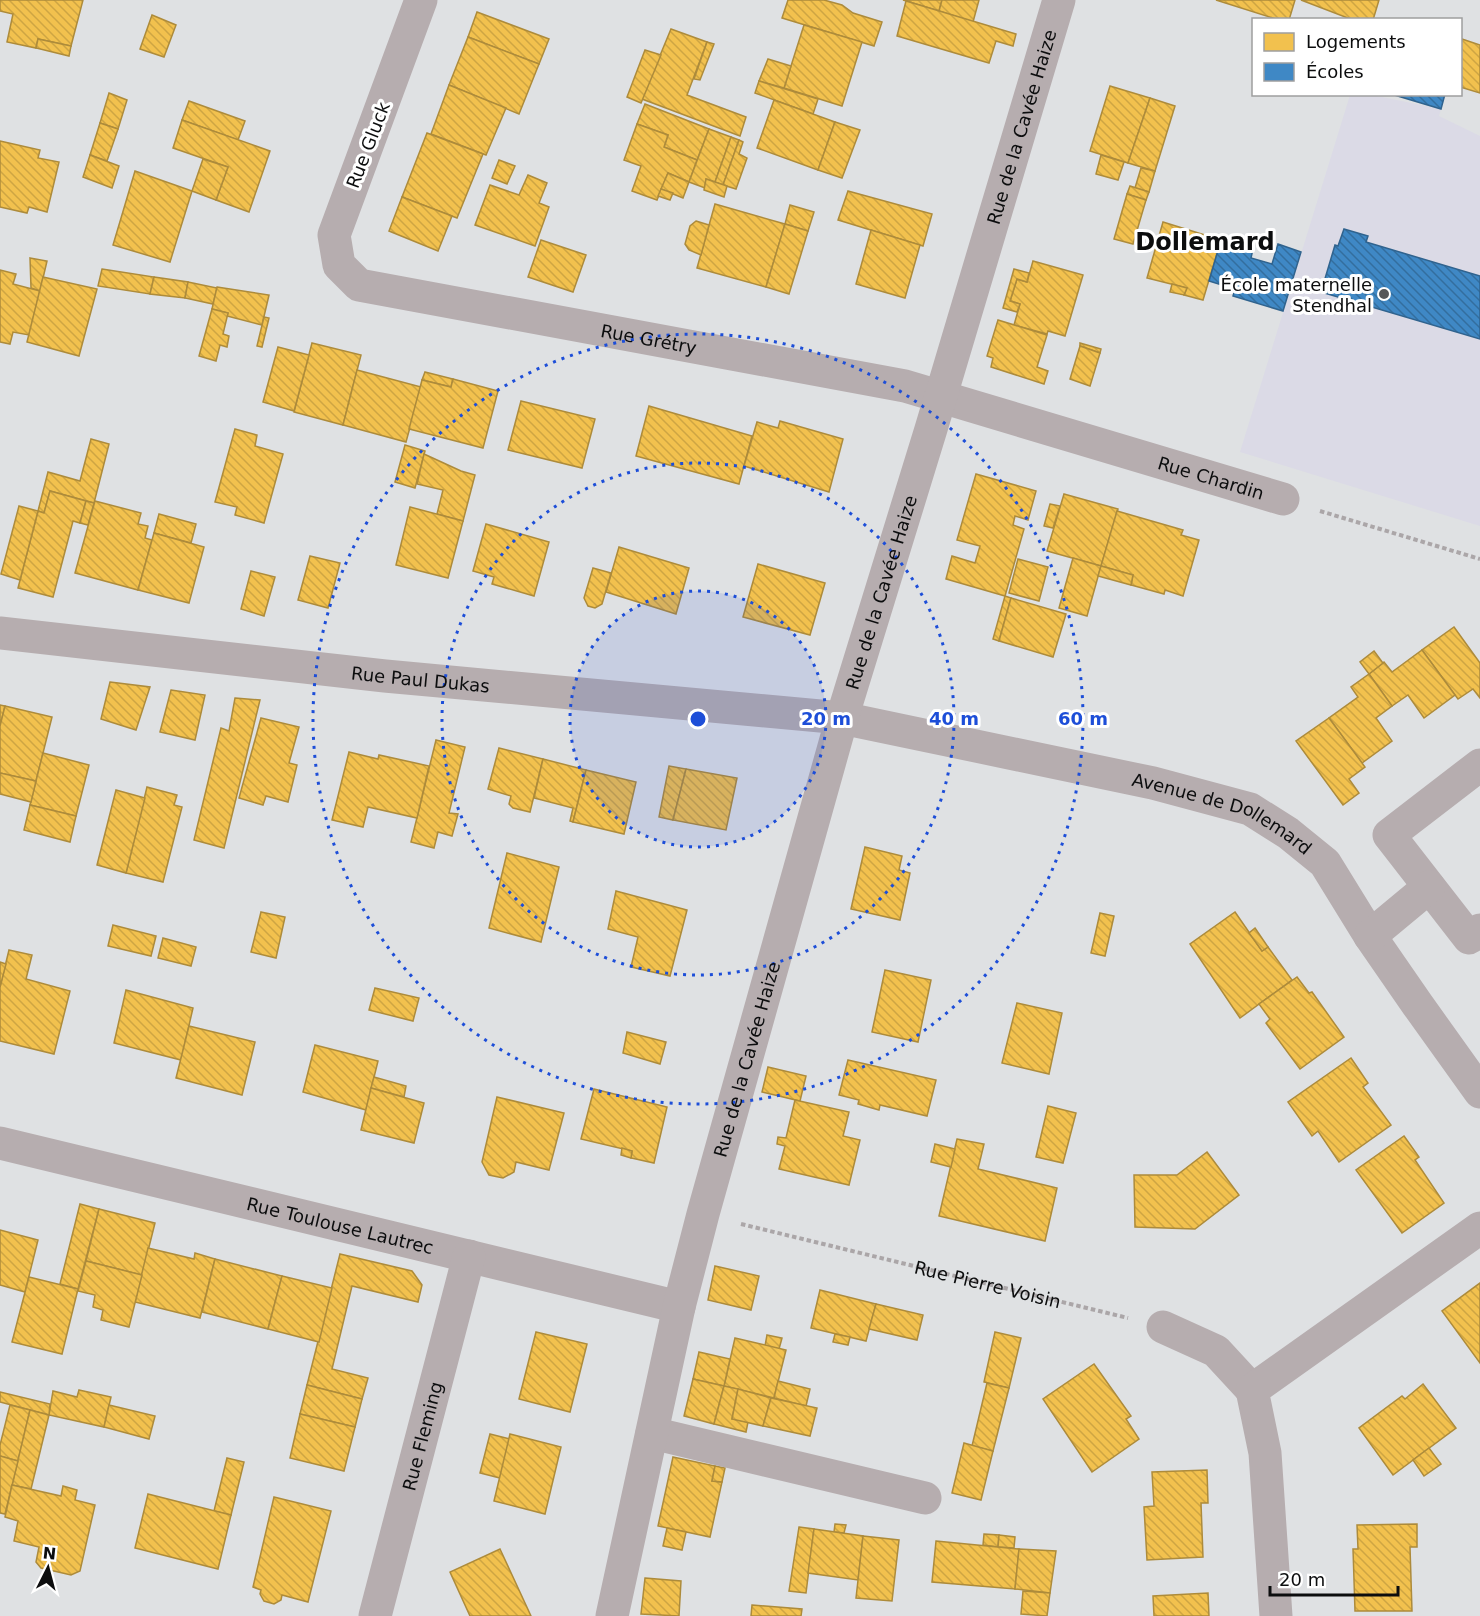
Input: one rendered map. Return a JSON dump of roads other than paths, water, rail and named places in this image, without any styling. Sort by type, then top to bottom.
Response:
[{"type":"street","name":"Rue Gluck","points":[[359,285],[339,265],[334,236],[422,0]]},
{"type":"street","name":"Rue de la Cavée Haize","points":[[612,1616],[679,1307],[703,1214],[842,718],[1059,0]]},
{"type":"street","name":"Rue Grétry","points":[[359,285],[906,386],[940,396]]},
{"type":"street","name":"Rue Chardin","points":[[940,396],[1283,499]]},
{"type":"street","name":"Rue Paul Dukas","points":[[0,633],[385,676],[842,718]]},
{"type":"street","name":"Avenue de Dollemard","points":[[842,718],[1153,783],[1250,809],[1288,833],[1324,863],[1370,936],[1480,1092]]},
{"type":"street","points":[[1480,765],[1389,835],[1469,938],[1480,930]]},
{"type":"street","points":[[1370,936],[1429,887]]},
{"type":"street","name":"Rue Toulouse Lautrec","points":[[0,1143],[679,1307]]},
{"type":"street","points":[[1252,1390],[1480,1228]]},
{"type":"street","name":"Rue Fleming","points":[[375,1616],[469,1256]]},
{"type":"street","points":[[1163,1327],[1216,1351],[1252,1390],[1265,1453],[1276,1616]]},
{"type":"street","points":[[652,1433],[925,1498]]},
{"type":"place","name":"École maternelle Stendhal","points":[[1384,294]]},
{"type":"district","name":"Dollemard","points":[[1205,242]]}]
